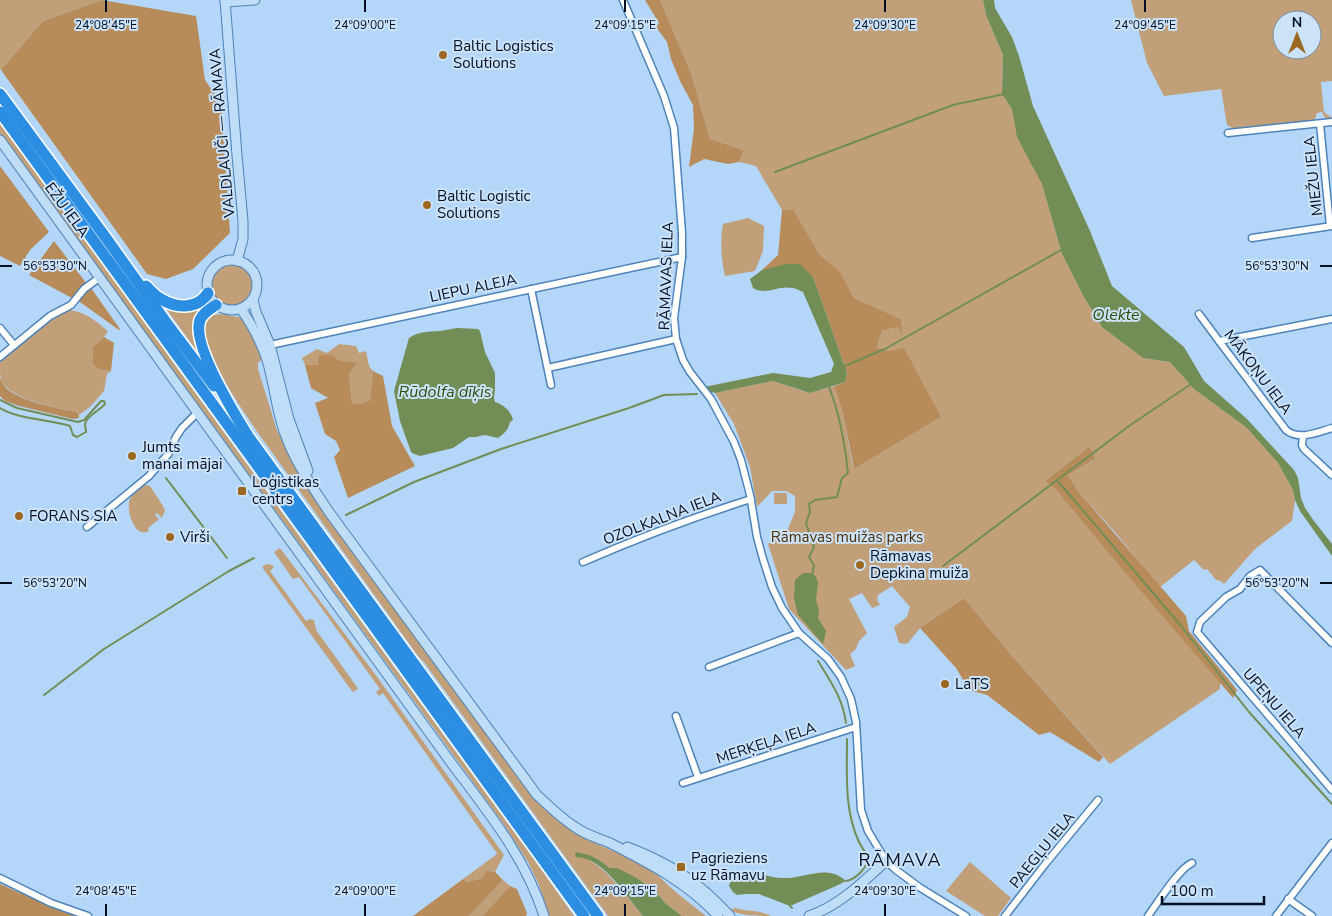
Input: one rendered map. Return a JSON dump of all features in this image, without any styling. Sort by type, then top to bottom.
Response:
[{"type":"highway","points":[[0,94],[234,413]]},
{"type":"highway","points":[[0,112],[584,916]]},
{"type":"highway","points":[[127,267],[155,295],[174,305],[190,305],[202,300],[208,293]]},
{"type":"highway","points":[[216,305],[206,312],[200,320],[199,329],[203,350],[212,372],[248,436],[598,916]]},
{"type":"main road","points":[[225,1],[256,0]]},
{"type":"main road","name":"VALDLAUČI — RĀMAVA","points":[[225,1],[243,221],[243,239],[237,261]]},
{"type":"main road","name":"EŽU IELA","points":[[0,140],[497,824],[531,881],[544,916]]},
{"type":"main road","points":[[237,261],[250,268],[255,274],[257,289],[253,300],[241,309],[229,310],[216,305],[208,293],[208,279],[212,270],[222,262],[237,261]]},
{"type":"main road","points":[[253,300],[270,345],[284,403],[312,486]]},
{"type":"main road","points":[[241,309],[254,328],[262,347],[288,440],[302,471],[352,543],[537,795],[574,827],[663,871],[695,894],[718,916]]},
{"type":"main road","points":[[607,842],[648,855],[674,869],[702,889],[730,916]]},
{"type":"main road","points":[[813,915],[846,896],[886,861]]},
{"type":"street","name":"RĀMAVAS IELA","points":[[623,0],[664,96],[674,128],[682,233],[682,257],[674,318],[676,339],[683,360],[711,399],[734,442],[751,499],[757,536],[772,587],[782,608],[799,633],[828,659],[841,677],[851,699],[856,727],[861,810],[868,831],[886,861],[919,887],[966,916]]},
{"type":"street","points":[[1228,133],[1332,122]]},
{"type":"street","name":"MIEŽU IELA","points":[[1320,124],[1331,226]]},
{"type":"street","points":[[1252,238],[1331,226]]},
{"type":"street","name":"LIEPU ALEJA","points":[[270,345],[682,257]]},
{"type":"street","points":[[0,357],[50,316],[71,305],[84,289],[99,278]]},
{"type":"street","points":[[531,289],[551,385]]},
{"type":"street","name":"MĀKOŅU IELA","points":[[1199,314],[1286,430],[1291,434],[1303,436]]},
{"type":"street","points":[[1219,341],[1332,319]]},
{"type":"street","points":[[0,328],[14,345]]},
{"type":"street","points":[[548,368],[676,339]]},
{"type":"street","points":[[87,527],[150,476],[169,453],[182,428],[197,413]]},
{"type":"street","points":[[1332,428],[1303,436],[1302,445],[1332,475]]},
{"type":"street","name":"OZOLKALNA IELA","points":[[583,562],[711,512],[751,499]]},
{"type":"street","name":"UPEŅU IELA","points":[[1332,643],[1260,570],[1250,576],[1240,589],[1226,597],[1200,622],[1197,632],[1332,790]]},
{"type":"street","points":[[709,668],[799,633]]},
{"type":"street","points":[[676,716],[698,777]]},
{"type":"street","name":"MERĶEĻA IELA","points":[[683,783],[856,727]]},
{"type":"street","name":"PAEGĻU IELA","points":[[1005,916],[1098,800]]},
{"type":"street","points":[[1276,916],[1332,843]]},
{"type":"street","points":[[1148,916],[1180,872],[1192,862]]},
{"type":"street","points":[[0,878],[51,903],[88,916]]},
{"type":"street","points":[[1288,899],[1312,916]]},
{"type":"green space","points":[[0,0],[102,0],[43,21],[1,70]]},
{"type":"green space","name":"Rāmavas muižas parks","points":[[660,0],[983,0],[986,15],[1003,55],[1002,94],[1012,109],[1018,137],[1042,184],[1062,254],[1102,327],[1143,358],[1170,362],[1194,389],[1247,428],[1278,463],[1293,490],[1295,500],[1292,521],[1256,548],[1224,584],[1216,580],[1207,569],[1204,570],[1194,560],[1160,587],[1078,491],[1068,475],[1094,460],[1090,446],[1045,481],[1056,490],[1220,682],[1220,689],[1110,764],[1013,657],[964,598],[920,628],[907,644],[899,643],[894,627],[907,617],[910,607],[892,586],[878,595],[877,600],[880,605],[872,608],[862,593],[849,599],[867,633],[859,641],[856,649],[850,654],[855,666],[846,670],[789,609],[768,544],[787,531],[795,512],[795,496],[786,491],[772,491],[757,507],[750,467],[734,424],[715,393],[773,381],[809,393],[834,386],[843,413],[854,469],[941,417],[890,351],[877,349],[882,331],[898,327],[901,334],[901,319],[854,298],[840,273],[820,255],[793,209],[782,210],[756,166],[739,162],[744,150],[710,139],[691,73]]},
{"type":"green space","points":[[1131,0],[1332,0],[1332,81],[1321,82],[1324,112],[1332,120],[1325,118],[1322,112],[1317,113],[1312,122],[1236,130],[1227,125],[1221,89],[1164,96],[1147,63]]},
{"type":"green space","points":[[0,124],[574,916],[549,916],[539,885],[528,862],[505,826],[0,134]]},
{"type":"green space","points":[[748,218],[764,226],[763,251],[755,271],[725,276],[721,250],[723,224]]},
{"type":"green space","points":[[232,265],[246,271],[252,285],[246,299],[232,305],[218,299],[212,285],[218,271]]},
{"type":"green space","points":[[203,306],[202,309],[207,365],[165,307]]},
{"type":"green space","points":[[71,310],[77,311],[96,321],[108,331],[93,347],[101,370],[111,371],[107,374],[104,391],[90,407],[79,415],[76,412],[24,398],[7,388],[0,377],[0,362],[24,339],[52,318]]},
{"type":"green space","points":[[214,315],[239,317],[248,323],[263,358],[258,363],[258,369],[277,430],[285,445],[377,584],[529,792],[551,814],[568,827],[595,843],[653,871],[674,891],[706,916],[682,916],[665,903],[656,892],[637,878],[610,868],[599,860],[583,857],[609,875],[643,916],[608,916],[418,656],[237,402],[220,372],[205,334],[207,320]]},
{"type":"green space","points":[[339,344],[356,346],[359,353],[366,351],[369,366],[373,371],[370,400],[360,404],[352,404],[349,374],[356,363],[338,360],[318,365],[305,365],[302,358],[317,349],[327,353]]},
{"type":"green space","points":[[145,485],[150,486],[165,510],[162,518],[157,513],[155,515],[159,519],[148,528],[149,531],[141,532],[135,527],[129,503],[131,497]]},
{"type":"green space","points":[[774,493],[787,493],[787,504],[774,504]]},
{"type":"green space","points":[[280,548],[378,678],[504,855],[495,872],[488,871],[482,878],[468,882],[463,879],[497,854],[496,852],[383,693],[379,696],[376,692],[380,689],[299,577],[293,579],[274,552]]},
{"type":"green space","points":[[267,564],[274,567],[270,571],[306,621],[314,620],[316,630],[358,689],[353,692],[349,687],[262,567]]},
{"type":"green space","points":[[970,862],[1011,898],[998,916],[985,916],[946,891]]},
{"type":"green space","points":[[503,880],[510,886],[482,916],[469,916]]},
{"type":"green space","points":[[735,908],[761,912],[771,916],[744,915],[730,910]]},
{"type":"shaded area","points":[[102,0],[196,16],[205,80],[221,103],[230,233],[193,269],[166,279],[147,274],[1,70],[43,21]]},
{"type":"shaded area","points":[[645,0],[660,0],[691,73],[710,139],[744,150],[739,162],[728,164],[704,159],[689,167],[694,128],[693,105],[680,81],[671,59],[667,42],[656,27],[659,23]]},
{"type":"shaded area","points":[[0,166],[49,232],[30,250],[20,266],[0,256]]},
{"type":"shaded area","points":[[793,209],[820,255],[840,272],[854,298],[901,319],[902,336],[898,327],[882,331],[877,348],[890,351],[904,348],[941,417],[854,469],[843,413],[834,386],[845,382],[847,373],[813,277],[772,268],[762,270],[778,255],[782,210]]},
{"type":"shaded area","points":[[54,241],[87,284],[72,298],[29,275]]},
{"type":"shaded area","points":[[91,288],[120,329],[119,330],[77,300]]},
{"type":"shaded area","points":[[104,337],[114,343],[111,371],[101,370],[93,364],[93,347]]},
{"type":"shaded area","points":[[319,355],[332,355],[338,360],[357,363],[349,374],[352,404],[360,404],[370,400],[373,371],[383,376],[392,426],[415,466],[348,498],[334,457],[340,450],[336,441],[325,434],[315,403],[328,398],[311,388],[305,365],[318,365]]},
{"type":"shaded area","points":[[0,379],[7,389],[22,398],[76,412],[79,418],[73,419],[5,401],[0,396]]},
{"type":"shaded area","points":[[1090,446],[1095,459],[1068,475],[1078,491],[1186,616],[1189,631],[1237,690],[1233,698],[1056,490],[1045,481]]},
{"type":"shaded area","points":[[964,598],[1013,657],[1103,757],[1099,762],[1050,732],[1039,735],[987,695],[973,691],[965,683],[956,668],[920,628]]},
{"type":"shaded area","points":[[487,871],[495,872],[503,880],[469,916],[413,916],[463,879],[468,882],[482,878]]},
{"type":"shaded area","points":[[0,884],[20,893],[81,916],[0,916]]},
{"type":"shaded area","points":[[510,886],[517,889],[527,913],[526,916],[482,916]]},
{"type":"water","name":"Olekte","points":[[983,0],[994,0],[995,8],[1012,37],[1033,106],[1090,231],[1112,286],[1184,347],[1204,381],[1247,419],[1294,470],[1298,478],[1301,498],[1305,508],[1332,544],[1332,556],[1300,511],[1293,490],[1278,463],[1247,428],[1194,389],[1170,362],[1143,358],[1102,327],[1062,254],[1042,184],[1017,137],[1012,109],[1002,94],[1003,55],[986,15]]},
{"type":"water","points":[[785,264],[800,264],[813,277],[847,373],[845,382],[810,393],[773,381],[715,393],[707,391],[704,387],[773,373],[810,378],[831,372],[834,364],[803,292],[787,287],[767,291],[753,288],[750,279],[762,270]]},
{"type":"water","name":"Rūdolfa dīķis","points":[[457,328],[478,329],[480,331],[485,352],[495,373],[495,402],[507,409],[513,420],[506,431],[498,438],[485,435],[469,437],[453,448],[420,456],[411,452],[400,421],[394,391],[409,338],[420,333]]},
{"type":"water","points":[[803,573],[812,573],[818,583],[816,600],[819,610],[818,618],[826,631],[823,644],[798,615],[794,598],[795,580]]},
{"type":"water","points":[[576,852],[589,855],[610,868],[617,868],[637,878],[656,892],[665,903],[682,916],[643,916],[614,879],[596,864],[576,857]]},
{"type":"water","points":[[749,871],[783,878],[824,872],[839,876],[846,881],[790,906],[759,894],[737,895],[733,892],[729,886],[734,877]]},
{"type":"waterway","points":[[775,172],[953,105],[1004,94]]},
{"type":"waterway","points":[[845,366],[885,349],[1061,250]]},
{"type":"waterway","points":[[943,566],[1129,426],[1191,384]]},
{"type":"waterway","points":[[812,575],[814,565],[809,557],[814,547],[806,523],[810,512],[809,504],[815,500],[837,497],[842,478],[848,473],[841,430],[829,387]]},
{"type":"waterway","points":[[346,515],[414,482],[501,449],[664,395],[697,394]]},
{"type":"waterway","points":[[0,400],[17,408],[78,422],[84,420],[101,401],[104,401],[105,404],[86,421],[86,432],[77,437],[73,435],[70,426],[17,415],[0,408]]},
{"type":"waterway","points":[[166,478],[227,558]]},
{"type":"waterway","points":[[1057,480],[1182,627],[1249,712],[1332,804]]},
{"type":"waterway","points":[[44,695],[104,649],[229,571],[254,558]]},
{"type":"waterway","points":[[818,661],[839,698],[846,723]]},
{"type":"waterway","points":[[846,881],[854,878],[866,866],[869,858],[859,842],[851,817],[847,792],[847,739]]},
{"type":"place","name":"Baltic Logistics Solutions","points":[[443,55]]},
{"type":"place","name":"Baltic Logistic Solutions","points":[[427,205]]},
{"type":"place","name":"Jumts manai mājai","points":[[132,456]]},
{"type":"place","name":"Loģistikas centrs","points":[[242,491]]},
{"type":"place","name":"FORANS SIA","points":[[19,516]]},
{"type":"place","name":"Virši","points":[[170,537]]},
{"type":"place","name":"Rāmavas Depkina muiža","points":[[860,565]]},
{"type":"place","name":"LaTS","points":[[945,684]]},
{"type":"place","name":"Pagrieziens uz Rāmavu","points":[[681,867]]},
{"type":"district","name":"RĀMAVA","points":[[900,860]]}]
